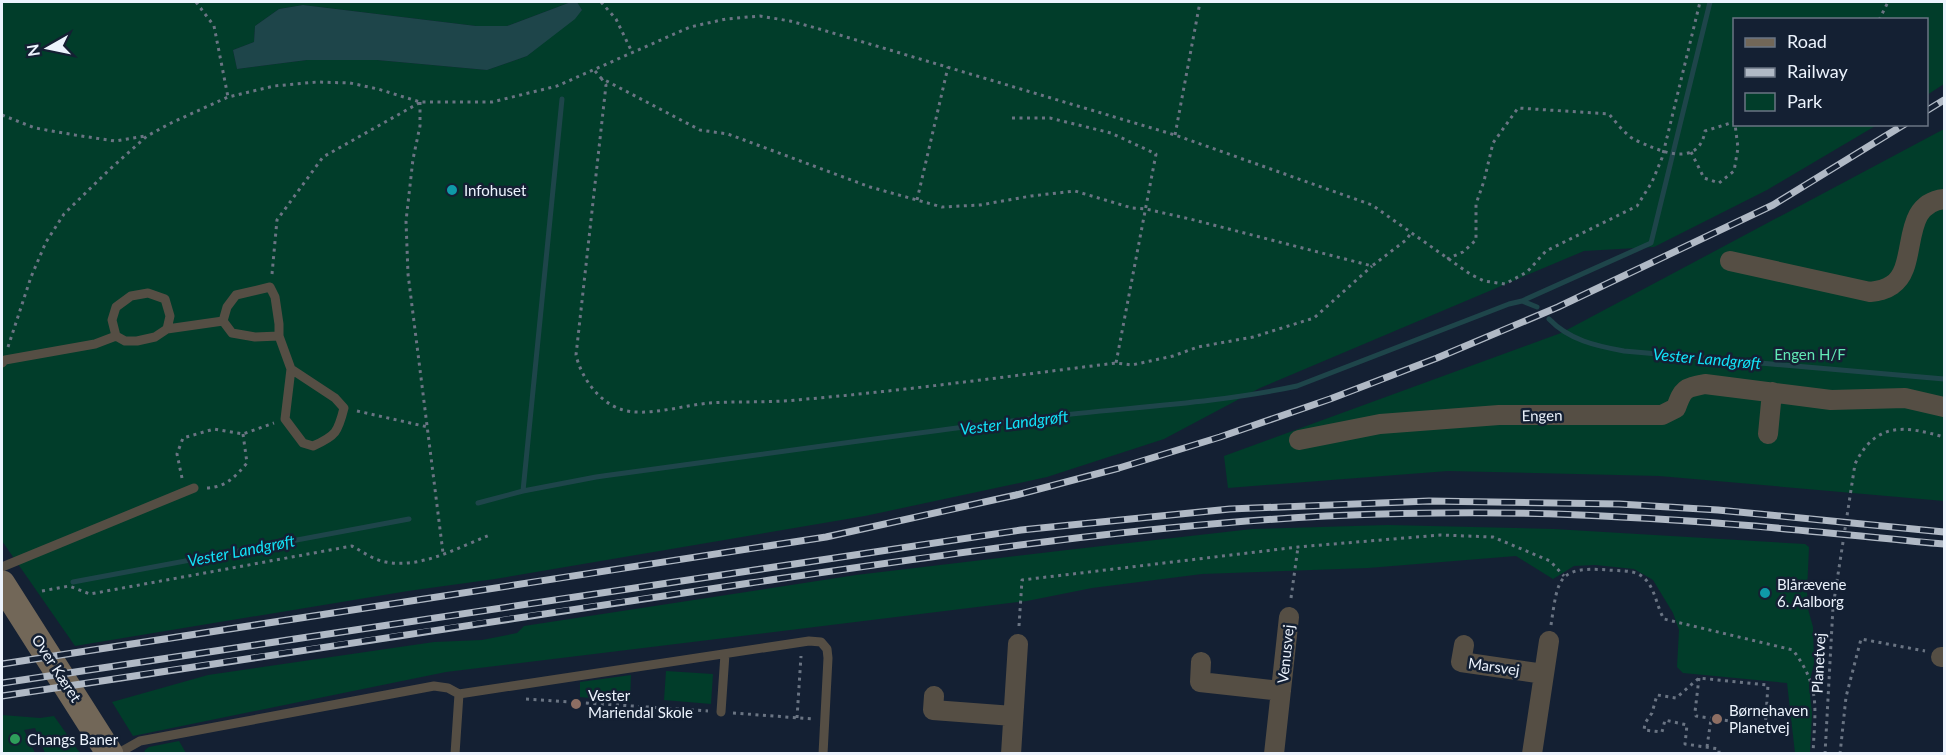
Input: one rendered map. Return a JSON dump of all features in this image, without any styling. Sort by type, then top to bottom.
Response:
[{"type":"main road","name":"Over Kæret","points":[[2,584],[110,753]]},
{"type":"street","points":[[1730,261],[1870,291],[1882,290],[1894,285],[1902,274],[1916,219],[1923,208],[1936,200],[1944,199]]},
{"type":"street","name":"Engen","points":[[1299,440],[1380,424],[1488,416],[1662,415],[1676,408],[1681,392],[1688,387],[1705,384],[1831,400],[1905,398],[1944,406]]},
{"type":"street","points":[[1768,434],[1772,392]]},
{"type":"street","name":"Venusvej","points":[[1274,753],[1289,617]]},
{"type":"street","points":[[1532,753],[1549,641]]},
{"type":"street","points":[[1011,753],[1017,644]]},
{"type":"street","name":"Marsvej","points":[[1464,645],[1461,662],[1544,674]]},
{"type":"street","name":"Venusvej","points":[[1201,662],[1200,682],[1281,691]]},
{"type":"street","points":[[934,696],[933,710],[1013,716]]},
{"type":"lane","points":[[223,321],[227,307],[236,295],[270,287],[279,324],[279,336],[291,369],[285,419],[303,443],[313,446],[328,440],[338,431],[344,408],[335,398],[291,369]]},
{"type":"lane","points":[[167,328],[170,316],[165,299],[148,293],[131,296],[116,307],[112,320],[116,336],[125,341],[155,337],[167,328],[223,321]]},
{"type":"lane","points":[[223,321],[232,333],[255,337],[279,336]]},
{"type":"lane","points":[[3,362],[95,344],[116,336]]},
{"type":"lane","points":[[2,567],[194,488]]},
{"type":"lane","points":[[117,753],[140,741],[434,686],[448,688],[459,694],[821,642],[827,649],[828,658],[823,753]]},
{"type":"lane","points":[[721,712],[725,654]]},
{"type":"lane","points":[[455,753],[459,694]]},
{"type":"path","points":[[196,2],[214,26],[228,97]]},
{"type":"path","points":[[601,2],[616,19],[632,52]]},
{"type":"path","points":[[1175,135],[1200,2]]},
{"type":"path","points":[[3,362],[18,313],[46,243],[64,214],[147,136],[171,123],[228,97],[274,86],[317,82],[350,83],[420,102],[492,102],[557,86],[690,27],[726,19],[760,16],[790,21],[1175,135],[1372,205],[1470,274],[1484,281],[1505,284],[1527,272],[1546,251],[1637,206],[1652,182],[1664,152],[1700,2]]},
{"type":"path","points":[[1880,18],[1888,2]]},
{"type":"path","points":[[917,200],[948,68]]},
{"type":"path","points":[[594,71],[606,85],[576,355],[578,365],[589,383],[609,403],[621,410],[646,411],[709,403],[794,400],[1116,363],[1132,365],[1173,356],[1198,347],[1253,337],[1314,318],[1371,266],[1412,233]]},
{"type":"path","points":[[601,78],[700,130],[728,134],[870,187],[942,207],[980,205],[1075,191],[1371,266]]},
{"type":"path","points":[[270,287],[277,220],[323,157],[420,102]]},
{"type":"path","points":[[420,102],[420,126],[413,159],[406,221],[408,274],[443,553]]},
{"type":"path","points":[[1447,259],[1463,252],[1476,240],[1476,204],[1493,143],[1518,108],[1609,114],[1629,137],[1664,152],[1682,156],[1691,152],[1703,141],[1705,131],[1733,123]]},
{"type":"path","points":[[2,115],[35,128],[115,141],[147,136]]},
{"type":"path","points":[[1012,118],[1050,118],[1111,133],[1156,154],[1116,363]]},
{"type":"path","points":[[1691,152],[1704,178],[1719,183],[1734,171],[1738,148],[1734,126]]},
{"type":"path","points":[[344,408],[428,427]]},
{"type":"path","points":[[243,434],[247,463],[234,478],[220,487],[194,488],[181,477],[177,454],[183,438],[213,429],[243,434],[285,419]]},
{"type":"path","name":"Planetvej","points":[[1825,753],[1837,574],[1853,475],[1862,449],[1885,432],[1904,428],[1917,429],[1944,437]]},
{"type":"path","points":[[42,591],[69,586],[90,594],[352,546],[388,562],[414,562],[490,535]]},
{"type":"path","points":[[1017,644],[1022,580],[1298,547],[1440,535],[1493,537],[1550,561],[1564,576]]},
{"type":"path","points":[[1289,617],[1298,547]]},
{"type":"path","points":[[1549,641],[1556,593],[1564,576],[1583,568],[1640,575],[1650,586],[1658,610],[1665,619],[1793,650],[1805,667],[1814,687],[1813,753]]},
{"type":"path","points":[[1840,753],[1846,697],[1861,639],[1943,657]]},
{"type":"path","points":[[797,718],[802,643]]},
{"type":"path","points":[[1699,678],[1695,714],[1699,718],[1730,721],[1742,728],[1765,730],[1768,686],[1699,678],[1676,698],[1657,695],[1644,730],[1662,732],[1665,720],[1687,725],[1685,744],[1719,749],[1719,753]]},
{"type":"path","points":[[518,698],[809,718]]},
{"type":"path","points":[[1707,747],[1711,719]]},
{"type":"green space","points":[[2,2],[571,2],[507,26],[476,26],[303,5],[279,9],[255,26],[254,42],[233,50],[237,69],[307,60],[377,60],[487,70],[527,56],[582,10],[577,2],[1944,2],[1944,84],[1928,94],[1928,18],[1733,18],[1733,126],[1875,126],[1767,190],[1654,247],[1584,251],[1260,388],[1164,439],[1047,477],[865,516],[495,579],[408,591],[75,646],[2,541]]},
{"type":"green space","name":"Engen H/F","points":[[1944,129],[1944,501],[1659,476],[1448,471],[1228,488],[1224,456],[1561,333]]},
{"type":"green space","points":[[1388,525],[1554,529],[1805,544],[1809,547],[1807,592],[1808,609],[1813,627],[1814,663],[1809,685],[1812,713],[1810,753],[1795,753],[1787,683],[1683,673],[1677,667],[1679,630],[1673,613],[1653,580],[1634,569],[1595,565],[1574,566],[1553,579],[1516,556],[1368,568],[1202,574],[1092,588],[1027,601],[446,672],[133,736],[112,702],[208,675],[434,642],[482,640],[517,633],[524,626],[856,575],[1252,529]]},
{"type":"green space","points":[[666,671],[713,674],[711,704],[664,700]]},
{"type":"green space","points":[[631,675],[630,702],[580,697],[580,682]]},
{"type":"green space","points":[[2,715],[40,718],[54,716],[80,753],[45,753],[35,728],[24,730],[35,753],[2,753]]},
{"type":"green space","points":[[179,741],[186,753],[144,753],[149,747]]},
{"type":"shaded area","points":[[571,2],[577,2],[582,10],[575,19],[527,56],[487,70],[377,60],[307,60],[237,69],[233,50],[254,42],[255,26],[279,9],[303,5],[476,26],[507,26]]},
{"type":"waterway","points":[[1522,301],[1651,243],[1710,2]]},
{"type":"waterway","points":[[523,491],[562,99]]},
{"type":"waterway","name":"Vester Landgrøft","points":[[478,503],[523,491],[596,477],[989,424],[1266,392],[1297,386],[1509,304],[1522,301],[1537,307]]},
{"type":"waterway","name":"Vester Landgrøft","points":[[1549,319],[1574,337],[1624,351],[1944,379]]},
{"type":"waterway","name":"Vester Landgrøft","points":[[73,582],[409,519]]},
{"type":"railway","points":[[1928,110],[1944,100]]},
{"type":"railway","points":[[2,664],[826,537],[1016,495],[1119,468],[1220,437],[1330,399],[1437,358],[1558,307],[1773,205],[1902,126]]},
{"type":"railway","points":[[2,683],[1021,530],[1230,509],[1429,501],[1619,504],[1718,510],[1944,532]]},
{"type":"railway","points":[[2,696],[894,562],[1110,534],[1254,521],[1400,514],[1547,514],[1702,522],[1944,544]]},
{"type":"place","name":"Infohuset","points":[[452,190]]},
{"type":"place","name":"Blårævene 6. Aalborg","points":[[1765,593]]},
{"type":"place","name":"Vester Mariendal Skole","points":[[576,704]]},
{"type":"place","name":"Børnehaven Planetvej","points":[[1717,719]]},
{"type":"place","name":"Changs Baner","points":[[15,739]]}]
